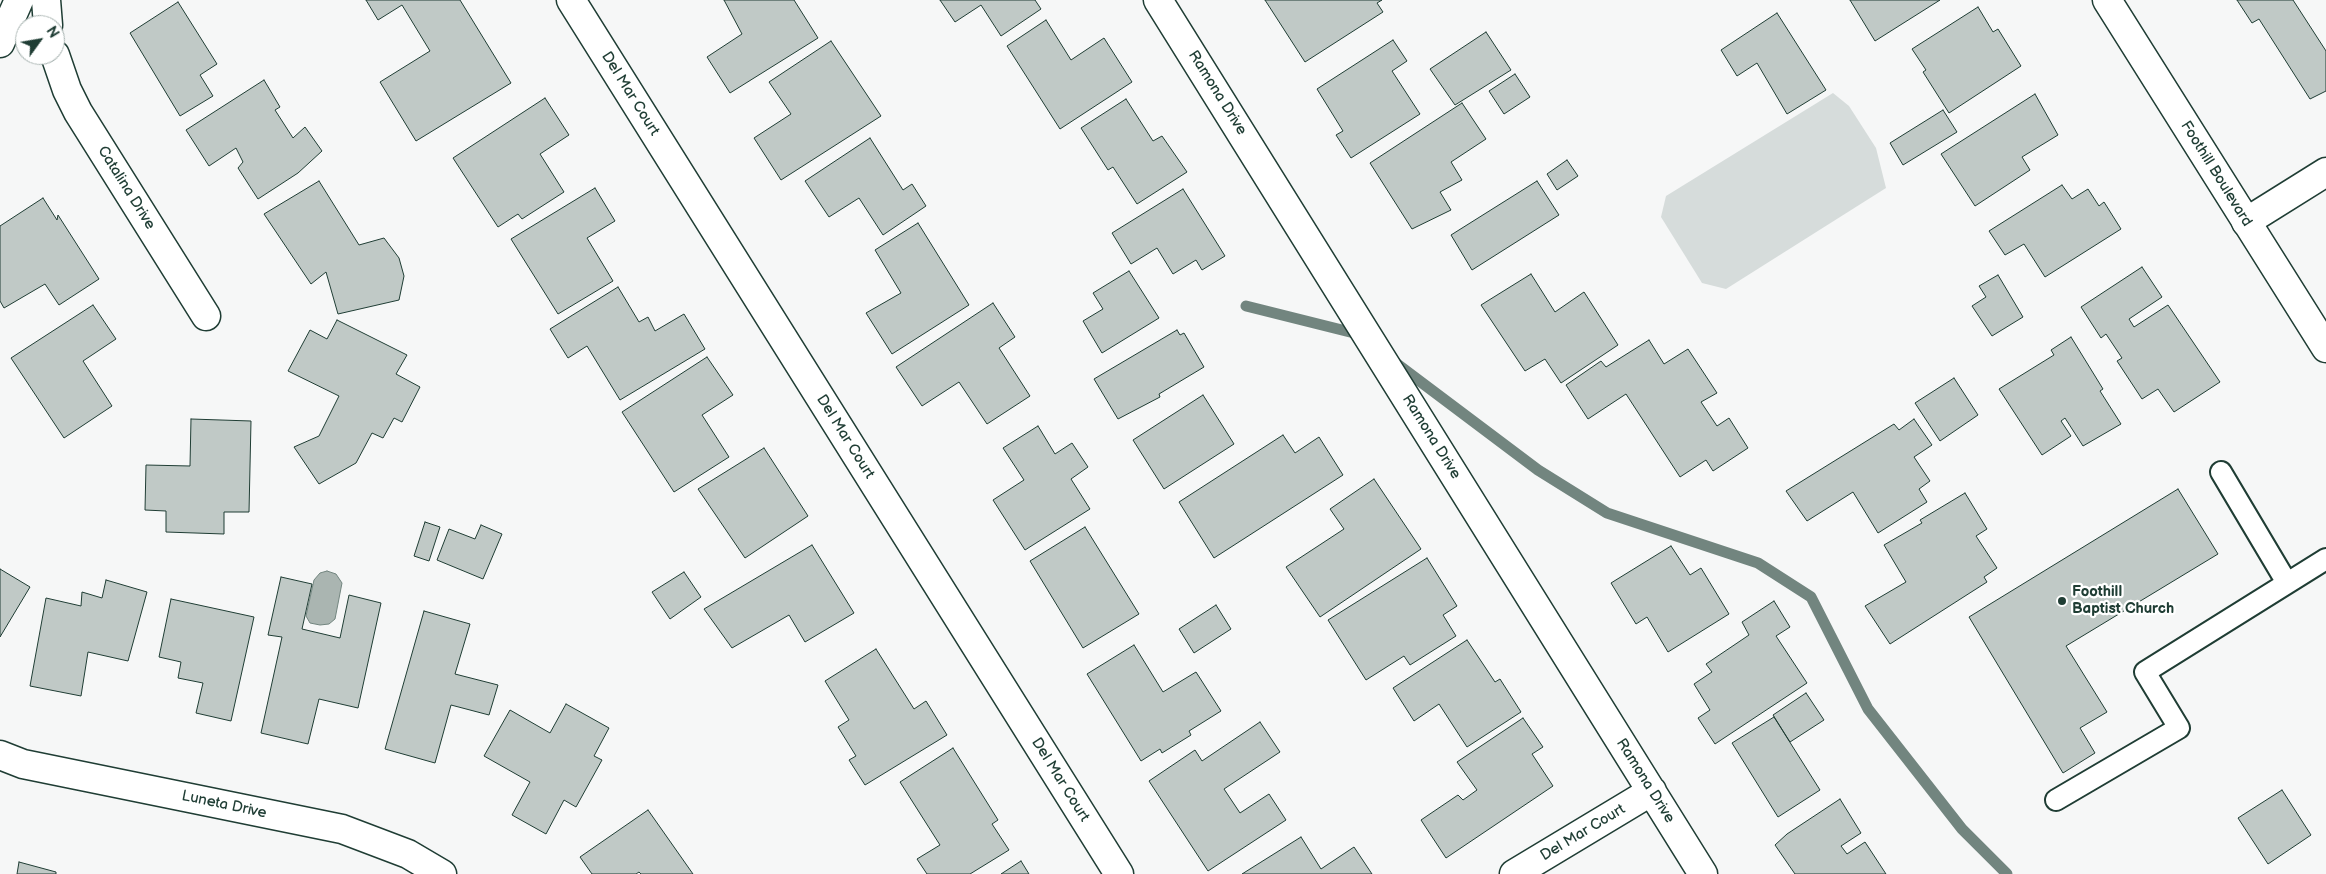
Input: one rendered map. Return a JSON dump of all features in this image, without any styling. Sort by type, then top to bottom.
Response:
[{"type":"street","points":[[0,43],[19,0]]},
{"type":"street","points":[[46,0],[47,15]]},
{"type":"street","name":"Del Mar Court","points":[[571,0],[1119,874]]},
{"type":"street","name":"Ramona Drive","points":[[1158,0],[1703,874]]},
{"type":"street","name":"Foothill Boulevard","points":[[2107,0],[2326,348]]},
{"type":"street","name":"Catalina Drive","points":[[59,65],[78,112],[206,316]]},
{"type":"street","points":[[2246,222],[2326,172]]},
{"type":"street","name":"Luneta Drive","points":[[0,755],[23,764],[342,830],[408,854],[442,874]]},
{"type":"street","name":"Del Mar Court","points":[[1514,874],[1652,791]]},
{"type":"lane","points":[[2221,472],[2287,583]]},
{"type":"lane","points":[[2056,800],[2179,728],[2145,672],[2326,559]]},
{"type":"shaded area","points":[[1833,93],[1849,106],[1876,148],[1886,188],[1726,289],[1702,283],[1661,217],[1666,196]]},
{"type":"shaded area","points":[[327,571],[336,574],[342,583],[335,619],[329,624],[310,623],[306,616],[314,580],[320,573]]},
{"type":"building","points":[[366,0],[460,0],[511,83],[416,141],[380,82],[430,51],[402,5],[378,20]]},
{"type":"building","points":[[724,0],[794,0],[818,38],[730,93],[707,57],[742,34]]},
{"type":"building","points":[[940,0],[1035,0],[1041,9],[1001,36],[981,5],[955,22]]},
{"type":"building","points":[[1265,0],[1382,0],[1377,3],[1383,12],[1305,62]]},
{"type":"building","points":[[1850,0],[1940,0],[1875,41]]},
{"type":"building","points":[[2237,0],[2293,0],[2326,51],[2326,91],[2310,99],[2259,19],[2252,23]]},
{"type":"building","points":[[178,2],[217,64],[200,75],[213,96],[180,116],[130,33]]},
{"type":"building","points":[[1978,7],[1993,32],[1998,29],[2021,66],[1949,113],[1923,72],[1926,70],[1912,49]]},
{"type":"building","points":[[1777,13],[1826,90],[1787,114],[1757,63],[1737,76],[1721,50]]},
{"type":"building","points":[[1046,20],[1071,60],[1104,38],[1132,82],[1060,129],[1007,46]]},
{"type":"building","points":[[1486,32],[1511,70],[1455,105],[1430,69]]},
{"type":"building","points":[[1393,40],[1407,61],[1392,71],[1420,114],[1351,158],[1336,135],[1343,131],[1317,89]]},
{"type":"building","points":[[831,41],[881,116],[781,180],[754,138],[791,114],[769,82]]},
{"type":"building","points":[[1515,74],[1530,97],[1504,114],[1489,91]]},
{"type":"building","points":[[264,80],[280,107],[275,110],[293,138],[305,127],[322,151],[298,173],[258,199],[238,168],[243,162],[236,148],[209,166],[186,130]]},
{"type":"building","points":[[2035,94],[2058,135],[2022,157],[2030,170],[1975,206],[1941,154]]},
{"type":"building","points":[[545,98],[569,135],[540,154],[564,192],[522,219],[518,214],[498,227],[453,158]]},
{"type":"building","points":[[1126,99],[1153,141],[1162,136],[1187,172],[1137,204],[1113,167],[1108,170],[1081,128]]},
{"type":"building","points":[[1462,103],[1486,139],[1451,162],[1462,180],[1440,192],[1451,210],[1412,229],[1370,163]]},
{"type":"building","points":[[1943,110],[1957,132],[1903,165],[1890,143]]},
{"type":"building","points":[[870,138],[903,190],[912,184],[926,206],[883,235],[859,198],[829,217],[805,181]]},
{"type":"building","points":[[1567,160],[1578,176],[1557,190],[1547,174]]},
{"type":"building","points":[[319,181],[359,245],[384,238],[399,258],[404,276],[399,300],[338,314],[326,272],[311,284],[264,214]]},
{"type":"building","points":[[1537,181],[1559,215],[1472,270],[1451,235]]},
{"type":"building","points":[[2062,185],[2072,199],[2088,189],[2099,206],[2104,202],[2121,229],[2045,277],[2024,244],[2005,255],[1989,231]]},
{"type":"building","points":[[595,188],[615,221],[587,238],[613,281],[558,314],[511,239]]},
{"type":"building","points":[[1183,189],[1225,256],[1202,270],[1196,260],[1173,274],[1157,248],[1131,264],[1112,233]]},
{"type":"building","points":[[43,198],[57,220],[58,215],[99,279],[59,305],[45,284],[4,308],[0,301],[0,226]]},
{"type":"building","points":[[918,223],[969,305],[892,354],[866,313],[901,293],[875,250]]},
{"type":"building","points":[[2142,267],[2162,297],[2129,319],[2134,327],[2168,305],[2220,382],[2174,412],[2158,389],[2142,399],[2117,361],[2122,358],[2106,334],[2101,338],[2081,307]]},
{"type":"building","points":[[1129,271],[1159,318],[1102,353],[1083,321],[1103,309],[1093,293]]},
{"type":"building","points":[[1531,274],[1555,312],[1584,292],[1618,345],[1561,383],[1545,359],[1525,371],[1481,305]]},
{"type":"building","points":[[1998,275],[2023,317],[1992,336],[1972,306],[1986,297],[1979,286]]},
{"type":"building","points":[[618,287],[639,322],[648,317],[655,331],[684,314],[705,349],[620,400],[587,346],[568,358],[550,329]]},
{"type":"building","points":[[993,303],[1015,337],[999,348],[1030,396],[987,424],[959,382],[922,406],[896,367]]},
{"type":"building","points":[[93,305],[116,339],[83,361],[112,406],[64,438],[11,358]]},
{"type":"building","points":[[337,320],[407,355],[396,374],[420,387],[402,422],[394,418],[383,438],[372,433],[356,463],[319,484],[294,447],[319,436],[339,396],[288,371],[310,330],[327,339]]},
{"type":"building","points":[[1177,330],[1180,335],[1184,333],[1204,367],[1159,394],[1160,397],[1118,419],[1094,379]]},
{"type":"building","points":[[2071,337],[2103,389],[2100,391],[2121,424],[2083,446],[2065,418],[2061,421],[2071,436],[2042,455],[1999,389],[2054,355],[2051,350]]},
{"type":"building","points":[[1649,340],[1664,364],[1688,349],[1717,393],[1701,402],[1717,426],[1729,418],[1748,448],[1713,471],[1706,460],[1680,477],[1626,394],[1588,419],[1566,385],[1601,361],[1606,367]]},
{"type":"building","points":[[707,357],[733,395],[702,415],[729,457],[674,492],[622,412]]},
{"type":"building","points":[[1954,378],[1978,415],[1940,441],[1915,403]]},
{"type":"building","points":[[1203,395],[1234,444],[1164,489],[1133,440]]},
{"type":"building","points":[[191,419],[251,421],[249,512],[224,512],[224,534],[166,532],[166,511],[145,510],[146,465],[190,466]]},
{"type":"building","points":[[1914,419],[1932,445],[1914,457],[1930,481],[1919,489],[1927,502],[1878,533],[1853,492],[1807,521],[1786,491],[1894,424],[1899,430]]},
{"type":"building","points":[[1038,426],[1055,454],[1072,443],[1088,467],[1071,479],[1090,509],[1025,550],[993,500],[1024,480],[1003,448]]},
{"type":"building","points":[[1283,435],[1295,453],[1319,437],[1343,475],[1214,558],[1179,502]]},
{"type":"building","points":[[764,448],[808,516],[745,558],[698,489]]},
{"type":"building","points":[[1374,479],[1421,549],[1320,617],[1286,567],[1344,529],[1330,509]]},
{"type":"building","points":[[2178,489],[2218,554],[2066,646],[2107,712],[2080,728],[2095,753],[2063,773],[1969,617]]},
{"type":"building","points":[[1965,493],[1987,529],[1976,536],[1997,568],[1984,577],[1987,582],[1890,644],[1865,606],[1906,582],[1884,545],[1922,523],[1920,520]]},
{"type":"building","points":[[425,522],[440,527],[429,561],[414,556]]},
{"type":"building","points":[[481,525],[502,534],[483,579],[437,560],[449,529],[475,539]]},
{"type":"building","points":[[1085,527],[1139,614],[1083,648],[1030,561]]},
{"type":"building","points":[[812,545],[854,613],[805,642],[789,615],[732,648],[704,609]]},
{"type":"building","points":[[1671,546],[1690,575],[1701,568],[1729,614],[1668,652],[1647,617],[1636,624],[1611,583]]},
{"type":"building","points":[[1427,558],[1457,606],[1443,615],[1456,636],[1410,665],[1404,656],[1366,680],[1328,620]]},
{"type":"building","points":[[0,569],[30,587],[0,637]]},
{"type":"building","points":[[684,572],[701,597],[670,619],[652,592]]},
{"type":"building","points":[[281,577],[312,584],[302,629],[340,638],[349,595],[381,603],[358,708],[319,699],[308,744],[261,733],[282,637],[268,635]]},
{"type":"building","points":[[106,580],[147,592],[128,661],[88,652],[81,696],[30,686],[46,598],[81,606],[82,592],[102,598]]},
{"type":"building","points":[[171,599],[254,617],[231,721],[196,713],[203,683],[178,678],[181,662],[159,657]]},
{"type":"building","points":[[1774,601],[1790,627],[1776,636],[1807,683],[1715,744],[1698,718],[1710,710],[1694,684],[1712,672],[1706,664],[1749,635],[1742,622]]},
{"type":"building","points":[[1216,605],[1231,629],[1194,653],[1179,629]]},
{"type":"building","points":[[424,611],[470,624],[455,674],[498,685],[489,715],[451,705],[435,763],[385,749]]},
{"type":"building","points":[[1467,640],[1495,682],[1500,679],[1521,712],[1467,747],[1439,704],[1414,721],[1393,688]]},
{"type":"building","points":[[1134,645],[1163,692],[1196,672],[1221,711],[1189,731],[1191,735],[1162,753],[1160,749],[1141,761],[1087,674]]},
{"type":"building","points":[[876,649],[914,709],[926,701],[947,735],[865,785],[849,760],[856,756],[838,727],[849,720],[825,681]]},
{"type":"building","points":[[1806,693],[1824,720],[1790,742],[1773,715]]},
{"type":"building","points":[[566,704],[609,728],[594,756],[602,760],[576,807],[564,800],[546,834],[512,815],[530,782],[484,756],[510,710],[550,733]]},
{"type":"building","points":[[1774,717],[1820,790],[1778,817],[1732,743]]},
{"type":"building","points":[[1523,718],[1543,747],[1532,754],[1553,786],[1446,858],[1421,820],[1458,795],[1463,800],[1477,790],[1457,762]]},
{"type":"building","points":[[1260,722],[1280,752],[1224,789],[1240,813],[1269,794],[1286,820],[1208,871],[1149,781],[1195,750],[1202,761]]},
{"type":"building","points":[[953,748],[998,820],[992,824],[1009,850],[970,874],[927,874],[917,859],[940,845],[900,782]]},
{"type":"building","points":[[2282,790],[2311,835],[2268,864],[2238,818]]},
{"type":"building","points":[[1840,799],[1861,833],[1841,846],[1847,854],[1865,842],[1886,874],[1795,874],[1775,845],[1787,834]]},
{"type":"building","points":[[648,810],[693,874],[641,874],[639,872],[636,874],[592,874],[580,857]]},
{"type":"building","points":[[1301,837],[1321,869],[1354,847],[1372,874],[1242,874]]},
{"type":"building","points":[[1021,861],[1029,874],[1001,874]]},
{"type":"building","points":[[19,862],[56,872],[56,874],[17,874]]},
{"type":"waterway","points":[[1246,306],[1358,334],[1363,337]]},
{"type":"waterway","points":[[1393,361],[1538,470],[1607,513],[1758,563],[1811,597],[1868,709],[1962,829],[2007,874]]},
{"type":"place","name":"Foothill Baptist Church","points":[[2062,601]]}]
